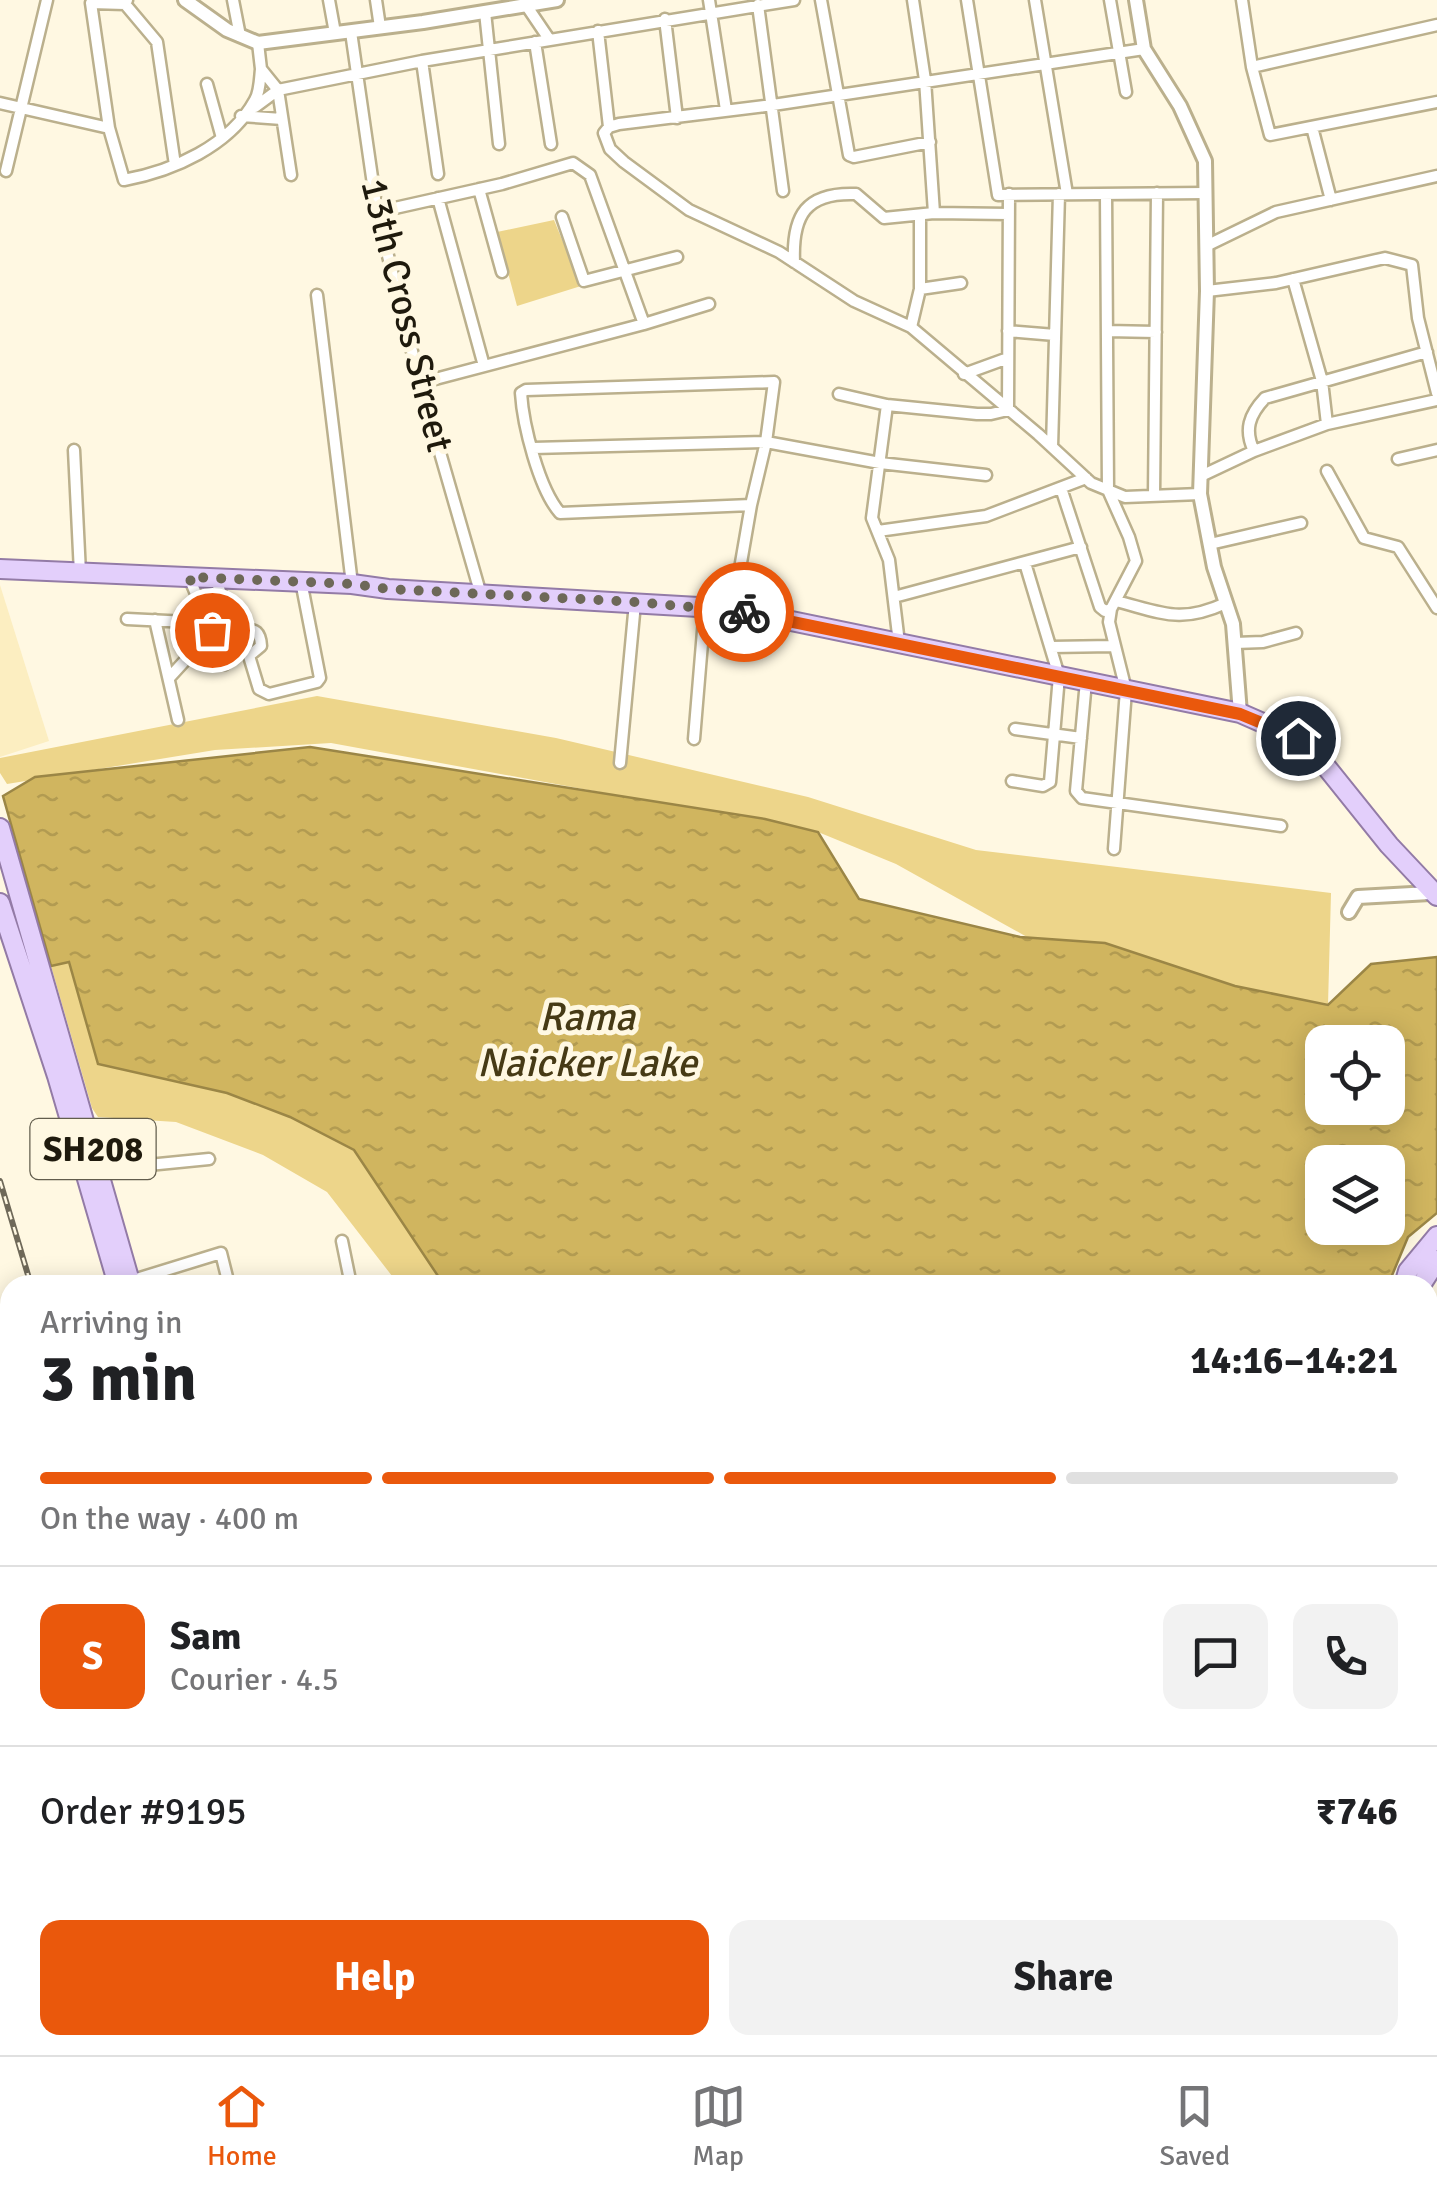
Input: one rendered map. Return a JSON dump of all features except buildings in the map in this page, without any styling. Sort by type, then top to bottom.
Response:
[{"type":"main road","points":[[0,569],[352,584],[733,609],[1240,714],[1298,738],[1430,887]]},
{"type":"main road","name":"SH208","points":[[0,828],[55,1014],[124,1275]]},
{"type":"main road","name":"SH208","points":[[0,902],[123,1275]]},
{"type":"main road","points":[[1407,1275],[1437,1236]]},
{"type":"street","points":[[6,171],[47,0]]},
{"type":"street","points":[[185,0],[258,44],[557,0]]},
{"type":"street","points":[[234,0],[240,36]]},
{"type":"street","points":[[329,0],[335,33]]},
{"type":"street","points":[[376,0],[380,28]]},
{"type":"street","points":[[241,116],[278,90],[357,73],[665,20],[710,6],[794,0]]},
{"type":"street","points":[[822,0],[849,155],[930,142]]},
{"type":"street","points":[[913,0],[924,80],[934,213]]},
{"type":"street","points":[[967,0],[998,195],[1205,193]]},
{"type":"street","points":[[1035,0],[1063,194],[1052,447]]},
{"type":"street","points":[[1110,0],[1126,92]]},
{"type":"street","points":[[1136,0],[1144,49],[1180,106],[1205,161],[1207,291],[1200,494],[1235,643],[1240,714]]},
{"type":"street","points":[[1242,0],[1252,67],[1270,135],[1437,102]]},
{"type":"street","points":[[175,165],[157,42],[126,2],[91,3],[109,128],[124,180],[150,175],[175,165],[195,156],[226,134],[256,98],[261,69],[258,44]]},
{"type":"street","points":[[526,5],[549,39]]},
{"type":"street","points":[[758,5],[783,191]]},
{"type":"street","points":[[710,6],[726,110]]},
{"type":"street","points":[[486,12],[499,144]]},
{"type":"street","points":[[665,20],[677,118]]},
{"type":"street","points":[[1252,67],[1437,24]]},
{"type":"street","points":[[598,31],[609,127]]},
{"type":"street","name":"13th Cross Street","points":[[352,32],[377,212],[420,384],[482,595]]},
{"type":"street","points":[[535,42],[551,144]]},
{"type":"street","points":[[1144,49],[609,127],[604,133],[610,150],[676,201],[794,262],[854,301],[912,327],[1086,478],[1125,497],[1200,494]]},
{"type":"street","points":[[422,61],[438,174]]},
{"type":"street","points":[[261,69],[278,90],[291,175]]},
{"type":"street","points":[[207,84],[214,113],[226,134]]},
{"type":"street","points":[[0,104],[109,128]]},
{"type":"street","points":[[241,116],[282,119]]},
{"type":"street","points":[[1312,127],[1331,200]]},
{"type":"street","points":[[377,212],[573,163],[583,167],[590,174],[644,324]]},
{"type":"street","points":[[1206,246],[1276,212],[1437,176]]},
{"type":"street","points":[[480,188],[502,272]]},
{"type":"street","points":[[1154,496],[1157,193]]},
{"type":"street","points":[[794,262],[795,226],[802,210],[831,194],[856,194],[884,218],[934,213],[1009,214]]},
{"type":"street","points":[[1008,410],[1009,194]]},
{"type":"street","points":[[1106,194],[1108,490],[1130,537],[1136,561],[1109,622],[1126,690],[1114,849]]},
{"type":"street","points":[[438,198],[484,366]]},
{"type":"street","points":[[912,327],[920,290],[920,215]]},
{"type":"street","points":[[562,217],[584,281],[677,258]]},
{"type":"street","points":[[1201,476],[1327,424],[1437,396],[1418,318],[1412,265],[1386,258],[1293,279],[1207,291]]},
{"type":"street","points":[[1293,279],[1322,381],[1327,424]]},
{"type":"street","points":[[920,290],[960,283]]},
{"type":"street","points":[[317,295],[352,584]]},
{"type":"street","points":[[420,384],[709,304]]},
{"type":"street","points":[[1008,331],[1055,335]]},
{"type":"street","points":[[1107,331],[1156,332]]},
{"type":"street","points":[[1254,451],[1248,437],[1249,425],[1253,411],[1264,398],[1426,352]]},
{"type":"street","points":[[964,374],[1008,358]]},
{"type":"street","points":[[733,609],[774,382],[526,390],[521,394],[532,448],[560,513],[750,505]]},
{"type":"street","points":[[839,394],[887,404],[991,414],[1008,410]]},
{"type":"street","points":[[887,404],[872,518],[889,560],[899,644]]},
{"type":"street","points":[[532,448],[766,442],[880,463],[986,476]]},
{"type":"street","points":[[74,450],[80,573]]},
{"type":"street","points":[[1398,459],[1437,450]]},
{"type":"street","points":[[1327,471],[1360,532],[1369,541],[1398,547],[1437,608]]},
{"type":"street","points":[[878,532],[986,516],[1086,478]]},
{"type":"street","points":[[1061,488],[1100,607],[1105,611],[1114,605],[1183,617],[1226,603]]},
{"type":"street","points":[[1210,544],[1301,523]]},
{"type":"street","points":[[894,597],[1081,548]]},
{"type":"street","points":[[1012,781],[1047,785],[1051,780],[1058,676],[1026,563]]},
{"type":"street","points":[[189,577],[225,664]]},
{"type":"street","points":[[215,578],[233,625],[255,628],[258,632],[261,646],[249,656],[248,662],[259,689],[269,694],[320,678],[301,582]]},
{"type":"street","points":[[620,764],[636,602]]},
{"type":"street","points":[[694,740],[705,607]]},
{"type":"street","points":[[128,619],[210,627]]},
{"type":"street","points":[[155,620],[178,720]]},
{"type":"street","points":[[168,678],[210,627]]},
{"type":"street","points":[[1235,643],[1262,642],[1296,633]]},
{"type":"street","points":[[1051,647],[1114,646]]},
{"type":"street","points":[[1086,681],[1078,795],[1118,805],[1280,826]]},
{"type":"street","points":[[1015,729],[1080,738]]},
{"type":"street","points":[[1052,764],[1078,768]]},
{"type":"street","points":[[1349,912],[1358,897],[1430,887]]},
{"type":"street","points":[[98,1170],[210,1159]]},
{"type":"street","points":[[342,1241],[349,1275]]},
{"type":"street","points":[[153,1275],[220,1253],[226,1275]]},
{"type":"shaded area","points":[[554,220],[581,286],[517,306],[497,232]]},
{"type":"shaded area","points":[[0,585],[49,741],[0,757]]},
{"type":"shaded area","points":[[317,696],[556,738],[808,797],[976,850],[1331,893],[1328,1005],[1235,986],[1105,943],[1027,937],[896,864],[818,832],[331,743],[215,750],[7,784],[0,773],[0,758]]},
{"type":"shaded area","points":[[69,962],[98,1064],[227,1093],[290,1117],[354,1150],[437,1275],[391,1275],[327,1192],[263,1155],[176,1122],[98,1117],[92,1108],[51,966]]},
{"type":"water","name":"Rama Naicker Lake","points":[[310,747],[765,819],[818,832],[859,899],[1020,937],[1105,943],[1235,986],[1328,1005],[1371,964],[1437,957],[1437,1213],[1408,1237],[1405,1244],[1405,1145],[1305,1145],[1305,1245],[1405,1245],[1392,1275],[437,1275],[354,1150],[290,1117],[227,1093],[98,1064],[69,962],[51,966],[3,796],[35,777]]},
{"type":"railway","points":[[0,1181],[28,1275]]},
{"type":"way so far","points":[[212,630],[189,577],[352,584],[744,612]]},
{"type":"route","points":[[744,612],[1240,714],[1298,738]]}]
